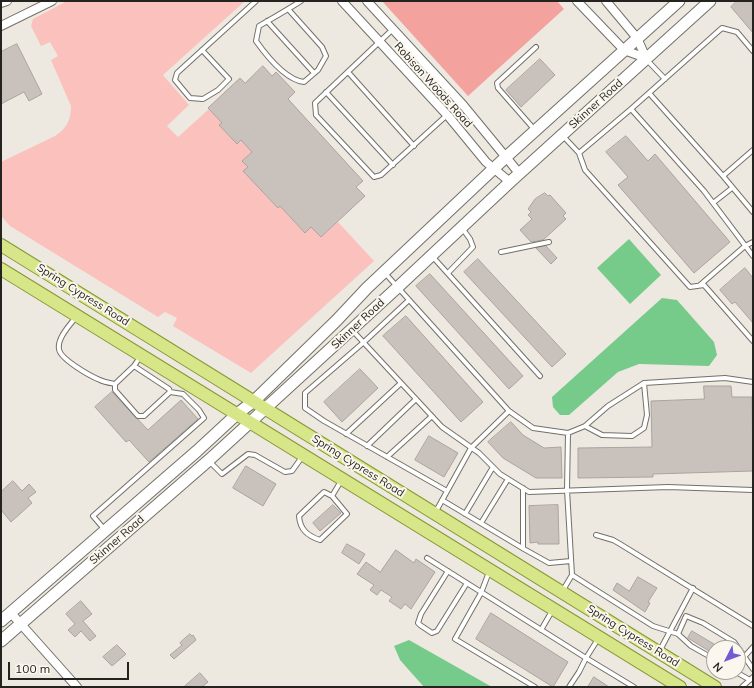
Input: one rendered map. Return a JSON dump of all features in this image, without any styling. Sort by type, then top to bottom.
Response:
[{"type":"main road","name":"Spring Cypress Road","points":[[1,244],[715,687]]},
{"type":"main road","name":"Spring Cypress Road","points":[[1,269],[680,687]]},
{"type":"main road","points":[[78,316],[88,298]]},
{"type":"main road","points":[[422,528],[435,513]]},
{"type":"main road","points":[[553,608],[562,592]]},
{"type":"street","points":[[1,3],[7,1]]},
{"type":"street","points":[[1,26],[52,1]]},
{"type":"street","name":"Robison Woods Road","points":[[342,1],[447,115],[486,162],[510,182]]},
{"type":"street","name":"Robison Woods Road","points":[[367,1],[463,105],[519,173]]},
{"type":"street","points":[[577,1],[624,50],[646,58]]},
{"type":"street","points":[[606,1],[631,29],[646,58]]},
{"type":"street","name":"Skinner Road","points":[[1,621],[197,451],[237,414],[254,401],[302,356],[367,288],[494,168],[679,1]]},
{"type":"street","name":"Skinner Road","points":[[1,641],[209,460],[352,330],[519,173],[710,1]]},
{"type":"street","points":[[104,531],[113,543]]},
{"type":"street","points":[[10,613],[77,687]]},
{"type":"lane","points":[[202,50],[229,79],[218,90],[203,100],[190,98],[175,80],[177,73],[202,50],[256,1]]},
{"type":"lane","points":[[288,9],[322,47],[326,56],[318,70],[304,82],[296,81],[266,55],[256,41],[259,26],[301,1]]},
{"type":"lane","points":[[267,21],[314,73]]},
{"type":"lane","points":[[579,154],[722,28],[737,32],[753,51]]},
{"type":"lane","points":[[393,29],[315,103],[316,115],[374,177],[382,175],[447,115]]},
{"type":"lane","points":[[536,47],[497,83],[498,88],[536,131]]},
{"type":"lane","points":[[646,58],[665,79]]},
{"type":"lane","points":[[348,72],[414,146]]},
{"type":"lane","points":[[326,92],[393,165]]},
{"type":"lane","points":[[649,93],[753,212]]},
{"type":"lane","points":[[631,109],[713,203],[753,256]]},
{"type":"lane","points":[[562,135],[579,154],[585,170],[690,287],[704,285],[753,341]]},
{"type":"lane","points":[[722,176],[753,150]]},
{"type":"lane","points":[[713,203],[732,188]]},
{"type":"lane","points":[[448,273],[473,248],[470,239],[461,227]]},
{"type":"lane","points":[[501,252],[549,242]]},
{"type":"lane","points":[[700,286],[745,246],[753,242]]},
{"type":"lane","points":[[431,256],[540,376]]},
{"type":"lane","points":[[384,272],[509,411],[533,428],[568,433],[585,426],[608,406],[644,383],[725,378],[753,382]]},
{"type":"lane","points":[[409,300],[364,342],[305,393],[305,408],[324,422],[447,491]]},
{"type":"lane","points":[[78,316],[60,340],[58,348],[62,355],[82,370],[101,381],[115,384]]},
{"type":"lane","points":[[352,330],[442,427],[479,453],[500,474],[529,492],[668,487],[753,490]]},
{"type":"lane","points":[[142,355],[134,366],[115,384],[114,390],[138,416],[144,416],[170,392]]},
{"type":"lane","points":[[104,531],[93,516],[204,418],[199,410],[183,394],[170,392],[169,389],[134,366]]},
{"type":"lane","points":[[346,434],[401,383]]},
{"type":"lane","points":[[585,426],[602,435],[624,436],[632,436],[644,428],[647,416],[644,383]]},
{"type":"lane","points":[[367,446],[416,399]]},
{"type":"lane","points":[[435,513],[471,448],[509,411]]},
{"type":"lane","points":[[387,457],[432,416]]},
{"type":"lane","points":[[562,592],[572,575],[567,490],[568,433]]},
{"type":"lane","points":[[209,460],[222,474],[248,454],[255,455],[285,472],[292,471],[303,455]]},
{"type":"lane","points":[[465,514],[493,467]]},
{"type":"lane","points":[[332,496],[342,478]]},
{"type":"lane","points":[[481,523],[508,479]]},
{"type":"lane","points":[[523,488],[523,548]]},
{"type":"lane","points":[[324,492],[332,496],[347,514],[320,540],[311,537],[300,525],[299,516],[324,492]]},
{"type":"lane","points":[[442,500],[549,563],[572,561]]},
{"type":"lane","points":[[596,535],[613,540],[753,626]]},
{"type":"lane","points":[[427,558],[634,687]]},
{"type":"lane","points":[[490,570],[482,593],[456,639],[535,687]]},
{"type":"lane","points":[[448,571],[421,614],[418,622],[420,625],[432,632],[437,631],[467,583]]},
{"type":"lane","points":[[572,575],[653,626],[678,634],[691,646],[706,654]]},
{"type":"lane","points":[[659,652],[693,588]]},
{"type":"lane","points":[[542,630],[553,608]]},
{"type":"lane","points":[[678,634],[686,616],[702,623],[731,640]]},
{"type":"lane","points":[[569,687],[599,637]]},
{"type":"lane","points":[[746,655],[753,647]]},
{"type":"lane","points":[[746,660],[753,669]]},
{"type":"lane","points":[[742,687],[752,679]]},
{"type":"shaded area","points":[[67,1],[245,1],[163,75],[189,105],[167,126],[178,137],[209,109],[222,123],[219,125],[237,144],[243,138],[252,152],[242,161],[248,167],[244,171],[278,208],[282,204],[288,215],[305,233],[311,227],[321,237],[338,222],[374,261],[251,373],[173,326],[177,318],[165,312],[158,317],[10,226],[1,216],[1,162],[55,136],[63,130],[69,120],[71,106],[51,60],[58,56],[50,42],[41,46],[31,26],[33,19]]},
{"type":"shaded area","points":[[382,1],[557,1],[564,9],[468,96]]},
{"type":"shaded area","points":[[629,239],[661,275],[630,304],[597,268]]},
{"type":"shaded area","points":[[662,298],[677,300],[714,342],[717,355],[709,366],[639,364],[618,372],[569,415],[560,415],[553,407],[552,397]]},
{"type":"shaded area","points":[[409,640],[492,687],[424,687],[400,660],[394,646]]},
{"type":"building","points":[[737,1],[753,1],[753,33],[731,7]]},
{"type":"building","points":[[17,44],[42,94],[29,101],[24,92],[1,104],[1,52]]},
{"type":"building","points":[[540,59],[555,75],[521,107],[506,90]]},
{"type":"building","points":[[263,66],[272,76],[276,72],[295,92],[288,99],[363,181],[356,187],[365,196],[321,237],[311,227],[305,233],[280,206],[278,208],[243,171],[248,167],[242,161],[252,152],[241,140],[237,144],[219,125],[222,123],[208,108],[240,78],[245,83]]},
{"type":"building","points":[[626,136],[648,161],[655,154],[730,242],[694,273],[618,185],[628,177],[606,152]]},
{"type":"building","points":[[545,193],[548,196],[550,195],[566,213],[563,216],[566,219],[543,240],[531,242],[520,230],[532,219],[528,215],[531,212],[528,209],[535,199]]},
{"type":"building","points":[[546,246],[557,258],[551,264],[536,248]]},
{"type":"building","points":[[478,259],[566,354],[552,367],[464,272]]},
{"type":"building","points":[[745,268],[753,278],[753,323],[735,302],[732,304],[720,290]]},
{"type":"building","points":[[430,274],[523,376],[509,389],[416,286]]},
{"type":"building","points":[[406,316],[483,402],[461,422],[383,336]]},
{"type":"building","points":[[360,369],[378,388],[342,422],[324,402]]},
{"type":"building","points":[[704,386],[731,386],[732,397],[752,397],[753,471],[653,474],[653,477],[578,478],[578,448],[652,447],[651,401],[704,399]]},
{"type":"building","points":[[112,392],[148,430],[181,400],[198,419],[149,462],[129,440],[126,442],[95,407]]},
{"type":"building","points":[[511,422],[523,435],[544,448],[561,447],[562,478],[536,478],[503,458],[488,442]]},
{"type":"building","points":[[429,436],[458,453],[444,477],[415,460]]},
{"type":"building","points":[[246,466],[276,484],[263,506],[233,488]]},
{"type":"building","points":[[13,481],[22,491],[29,484],[36,492],[28,498],[32,503],[11,522],[1,510],[1,492]]},
{"type":"building","points":[[333,505],[341,513],[320,531],[313,523]]},
{"type":"building","points":[[558,505],[559,544],[538,544],[538,542],[530,543],[529,506]]},
{"type":"building","points":[[347,544],[365,554],[359,564],[342,553]]},
{"type":"building","points":[[396,550],[414,563],[416,559],[435,572],[411,609],[405,604],[401,609],[389,601],[392,597],[381,590],[377,595],[370,590],[374,585],[357,574],[366,562],[380,572]]},
{"type":"building","points":[[638,577],[657,588],[648,602],[650,603],[645,612],[613,590],[617,583],[629,591]]},
{"type":"building","points":[[81,601],[92,614],[83,621],[96,636],[90,641],[81,631],[75,637],[68,630],[75,624],[66,614]]},
{"type":"building","points":[[491,613],[568,662],[553,687],[476,639]]},
{"type":"building","points":[[692,631],[707,640],[706,640],[706,649],[688,638]]},
{"type":"building","points":[[190,634],[192,636],[193,635],[196,640],[174,659],[170,655],[182,645],[180,643]]},
{"type":"building","points":[[117,645],[126,654],[112,666],[103,657]]},
{"type":"building","points":[[200,673],[208,682],[202,687],[184,687]]},
{"type":"building","points":[[594,677],[609,687],[588,687]]}]
